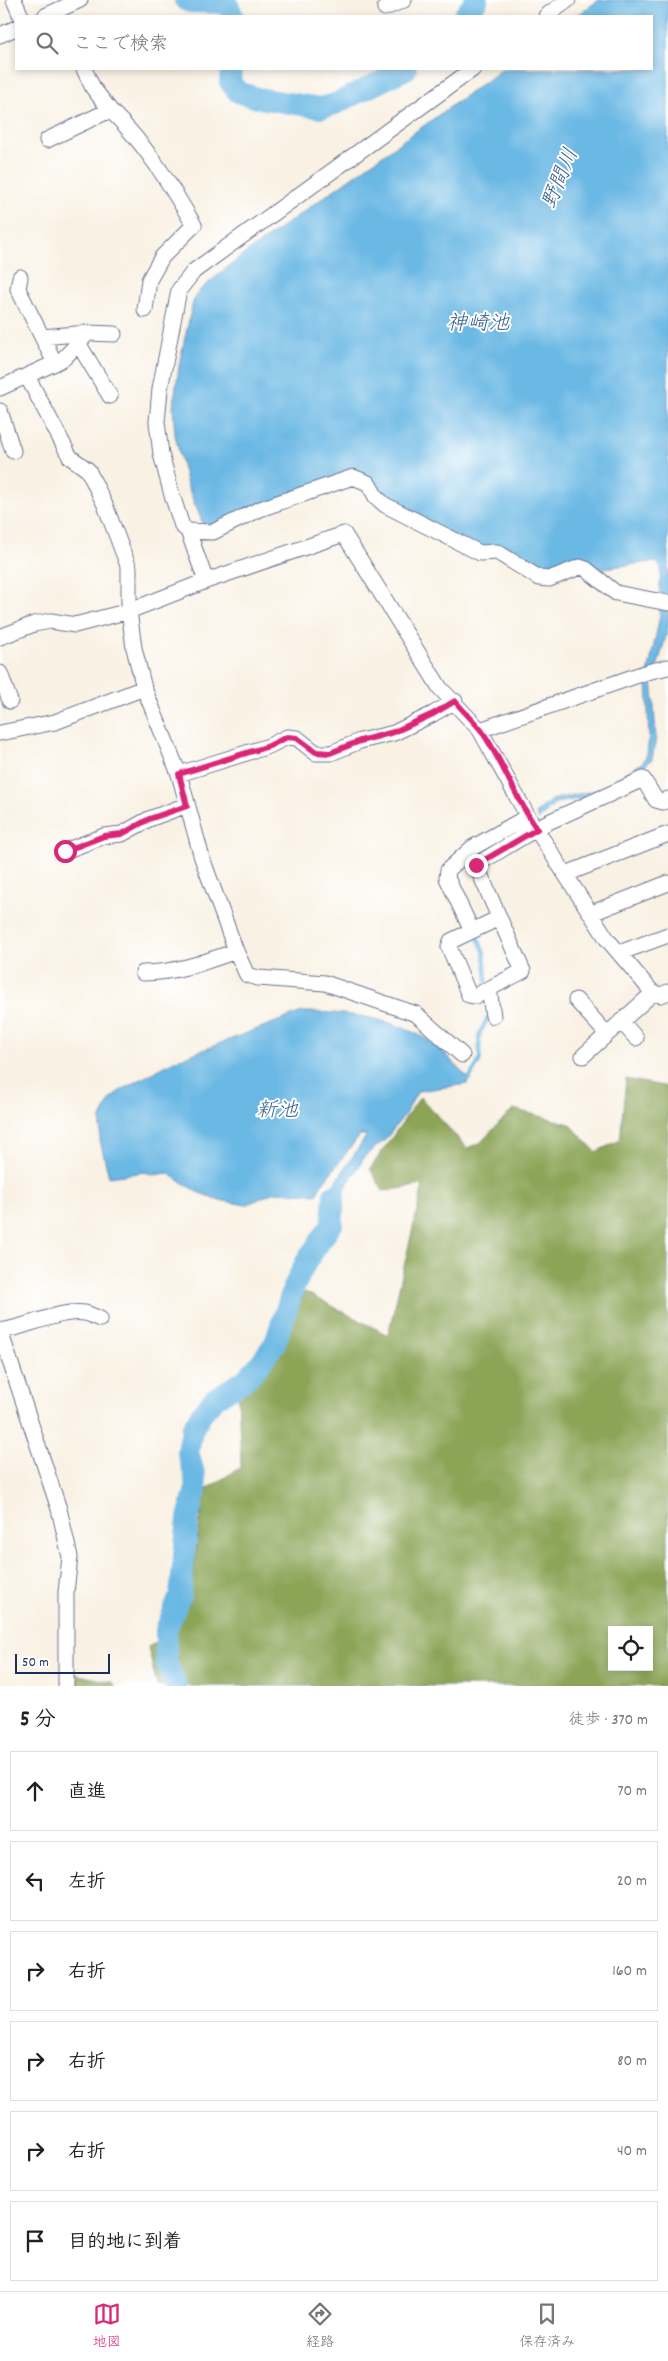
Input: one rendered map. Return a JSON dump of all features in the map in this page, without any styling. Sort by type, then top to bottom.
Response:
[{"type":"street","points":[[14,0],[21,15]]},
{"type":"street","points":[[54,14],[80,0]]},
{"type":"street","points":[[385,8],[404,0]]},
{"type":"street","points":[[547,15],[568,0]]},
{"type":"street","points":[[0,35],[15,28]]},
{"type":"street","points":[[84,70],[93,88],[110,110],[135,134],[159,166],[194,225],[162,257],[149,280],[145,310]]},
{"type":"street","points":[[206,581],[188,531],[182,526],[172,495],[161,454],[157,422],[160,389],[179,290],[194,271],[472,70]]},
{"type":"street","points":[[47,140],[110,110]]},
{"type":"street","points":[[20,278],[18,289],[55,363]]},
{"type":"street","points":[[42,337],[83,338],[114,334]]},
{"type":"street","points":[[0,388],[55,363],[83,338]]},
{"type":"street","points":[[83,338],[110,396]]},
{"type":"street","points":[[26,376],[70,457],[88,470],[105,505],[129,568],[129,611],[134,648],[144,688],[179,774],[202,858],[236,951],[247,975],[258,978],[325,983],[416,1014],[462,1055]]},
{"type":"street","points":[[0,411],[13,451]]},
{"type":"street","points":[[188,531],[213,532],[260,510],[353,477],[368,484],[376,498],[385,505],[480,553],[497,552],[539,578],[549,580],[580,567],[586,569],[616,594],[663,602]]},
{"type":"street","points":[[0,637],[34,624],[51,621],[75,625],[129,611],[206,581],[344,534],[440,688],[455,701],[480,730],[532,821],[592,913],[607,940],[628,967],[661,993],[606,1033],[583,1056]]},
{"type":"street","points":[[480,730],[657,669]]},
{"type":"street","points":[[0,673],[10,701]]},
{"type":"street","points":[[0,733],[55,722],[144,688]]},
{"type":"street","points":[[179,774],[269,746],[287,737],[297,738],[316,752],[330,753],[360,741],[394,732],[433,714],[455,701]]},
{"type":"street","points":[[472,930],[447,878],[448,870],[472,848],[520,822],[532,821],[643,779],[656,800],[663,802],[668,799]]},
{"type":"street","points":[[65,851],[104,836],[122,834],[149,819],[187,806]]},
{"type":"street","points":[[499,918],[451,941],[449,947],[470,995],[475,996],[523,971],[476,865],[532,821]]},
{"type":"street","points":[[566,874],[668,834]]},
{"type":"street","points":[[592,913],[668,882]]},
{"type":"street","points":[[619,953],[668,935]]},
{"type":"street","points":[[143,973],[161,973],[190,968],[236,951]]},
{"type":"street","points":[[490,989],[493,1016]]},
{"type":"street","points":[[576,1000],[606,1033]]},
{"type":"street","points":[[621,1021],[636,1038]]},
{"type":"street","points":[[66,1686],[66,1592],[70,1557],[59,1509],[0,1334],[65,1314],[85,1313],[100,1319]]},
{"type":"green space","points":[[626,1079],[668,1087],[668,1686],[157,1686],[148,1647],[171,1635],[191,1587],[204,1491],[241,1467],[238,1393],[264,1372],[305,1292],[388,1335],[423,1185],[383,1191],[370,1169],[420,1097],[467,1148],[480,1143],[513,1109],[570,1124],[596,1152],[620,1140]]},
{"type":"green space","points":[[73,1674],[112,1682],[116,1686],[73,1686]]},
{"type":"water","name":"神崎池","points":[[599,0],[668,0],[668,629],[658,664],[652,676],[656,738],[652,759],[644,767],[641,774],[589,797],[556,803],[538,820],[536,813],[551,800],[601,789],[643,762],[647,754],[649,738],[647,678],[660,616],[661,568],[658,563],[651,562],[549,575],[482,550],[387,501],[366,476],[219,525],[204,526],[187,485],[175,435],[173,407],[180,360],[193,302],[200,290],[243,255],[502,70],[653,70],[653,15],[577,15]]},
{"type":"water","name":"新池","points":[[302,1012],[366,1017],[412,1032],[432,1043],[443,1053],[469,1079],[467,1084],[418,1091],[405,1114],[385,1140],[366,1155],[339,1197],[328,1194],[367,1135],[360,1135],[319,1188],[318,1194],[274,1192],[246,1205],[219,1200],[197,1192],[168,1173],[153,1175],[145,1172],[109,1177],[100,1140],[101,1118],[109,1102],[118,1092],[174,1061]]},
{"type":"waterway","name":"野間川","points":[[185,0],[190,2],[227,3],[233,15]]},
{"type":"waterway","name":"野間川","points":[[465,15],[477,0]]},
{"type":"waterway","name":"野間川","points":[[231,70],[230,82],[238,92],[257,98],[321,108],[335,104],[404,70]]},
{"type":"waterway","points":[[471,858],[497,842]]},
{"type":"waterway","points":[[476,934],[484,951],[487,985]]},
{"type":"waterway","points":[[469,1079],[480,1060],[479,1035],[488,1017]]},
{"type":"waterway","points":[[176,1686],[166,1661],[166,1630],[180,1596],[188,1518],[196,1489],[195,1477],[188,1452],[192,1430],[201,1414],[214,1399],[245,1380],[275,1343],[294,1287],[306,1262],[332,1224],[334,1195]]},
{"type":"route","points":[[65,851],[104,836],[122,834],[149,819],[187,806],[179,774],[269,746],[287,737],[297,738],[316,752],[330,753],[360,741],[394,732],[433,714],[455,701],[480,730],[527,815],[537,829],[476,865]]}]
